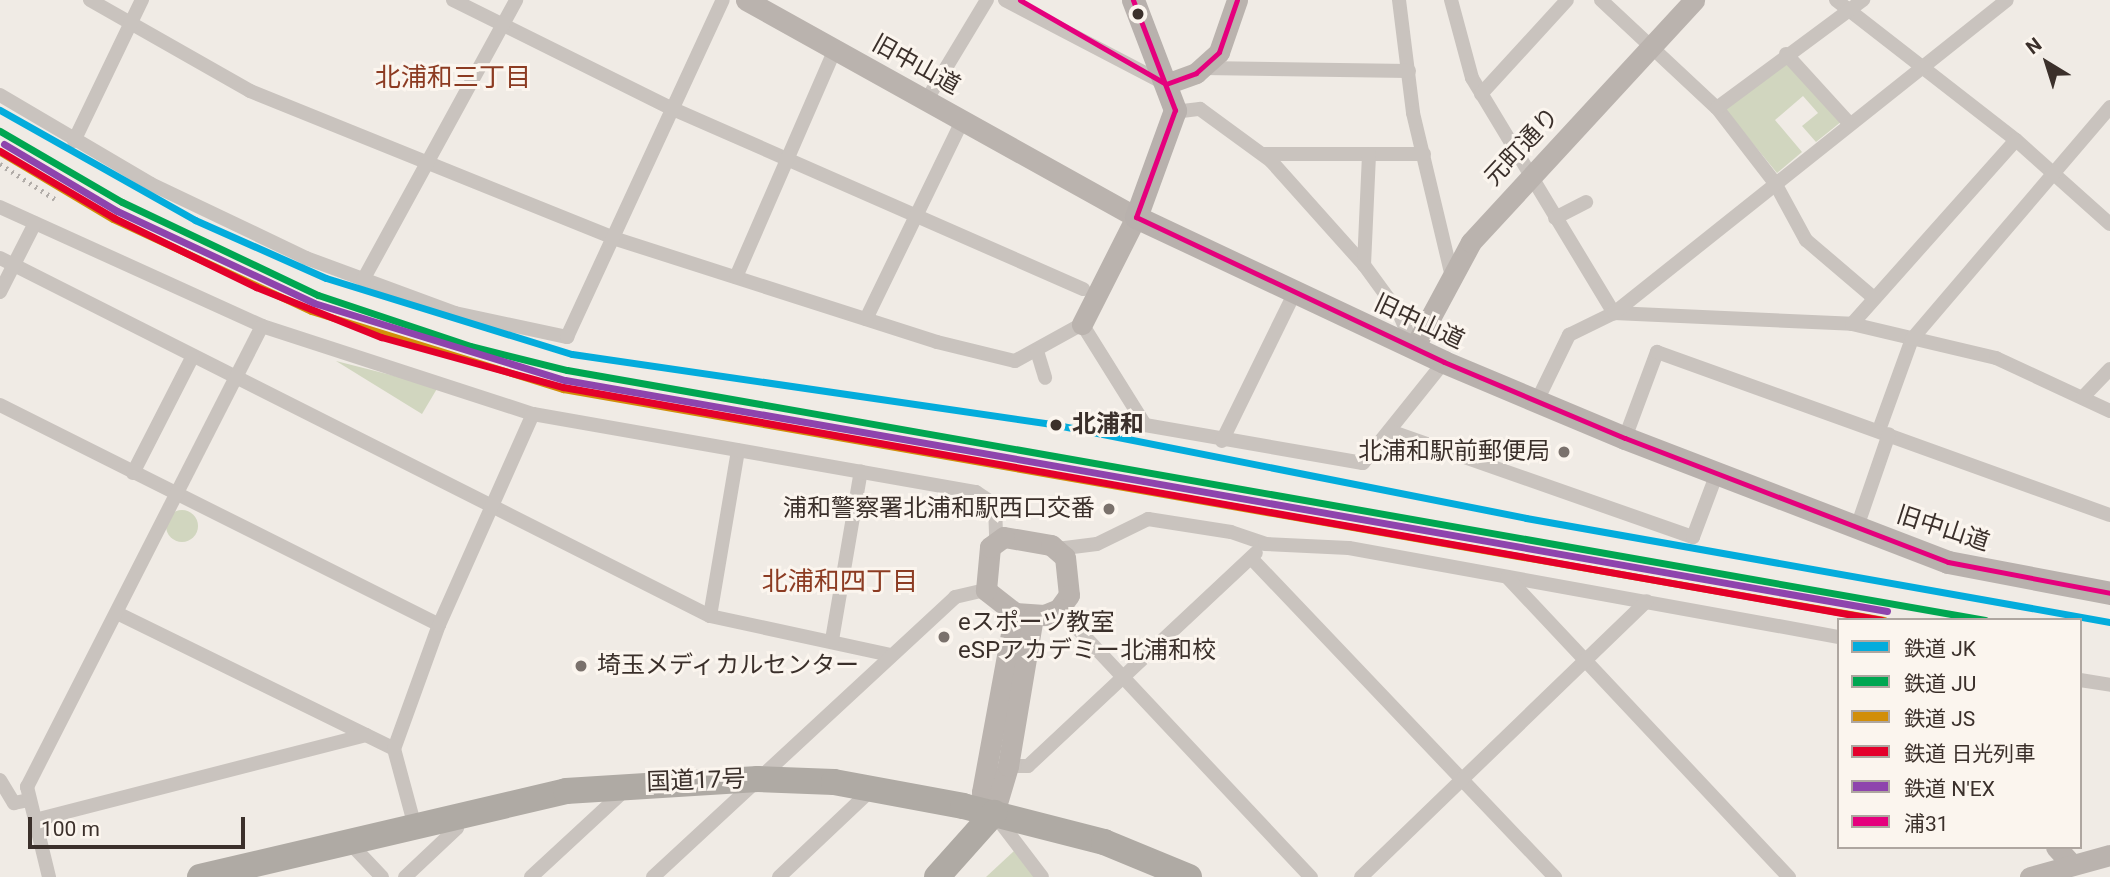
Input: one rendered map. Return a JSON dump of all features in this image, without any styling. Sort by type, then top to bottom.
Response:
[{"type":"highway","name":"国道17号","points":[[200,877],[414,823],[634,782],[758,779],[873,789],[994,813],[1104,842],[1189,877]]},
{"type":"highway","points":[[937,877],[994,813]]},
{"type":"main road","points":[[1133,0],[1174,113],[1136,217]]},
{"type":"main road","name":"旧中山道","points":[[1136,217],[1294,294],[1444,362],[1536,403],[1625,438],[1964,566],[2110,593]]},
{"type":"street","points":[[90,0],[250,91],[613,237],[866,319],[1015,361],[1082,324],[1136,217]]},
{"type":"street","points":[[74,141],[142,0]]},
{"type":"street","points":[[453,0],[673,109],[1083,289]]},
{"type":"street","points":[[363,280],[516,0]]},
{"type":"street","points":[[0,95],[74,141],[195,207],[363,280],[455,313],[567,337],[723,0]]},
{"type":"street","name":"旧中山道","points":[[746,0],[1136,217]]},
{"type":"street","points":[[926,101],[987,0]]},
{"type":"street","points":[[1005,0],[1166,85],[1203,68],[1409,71]]},
{"type":"street","points":[[1203,68],[1224,41],[1237,0]]},
{"type":"street","points":[[1399,0],[1424,155],[1451,272]]},
{"type":"street","points":[[1451,0],[1481,94],[1614,313]]},
{"type":"street","points":[[1481,94],[1567,0]]},
{"type":"street","points":[[1601,0],[1654,44],[1717,108],[1775,183],[1806,240],[1874,298]]},
{"type":"street","name":"元町通り","points":[[1414,348],[1451,272],[1529,177],[1694,0]]},
{"type":"street","points":[[1836,0],[2016,140],[2110,224]]},
{"type":"street","points":[[1717,108],[1786,54],[1851,12],[1863,0]]},
{"type":"street","points":[[1536,403],[1569,335],[1614,313],[2007,0]]},
{"type":"street","points":[[736,277],[835,49]]},
{"type":"street","points":[[1786,54],[1850,124]]},
{"type":"street","points":[[1857,527],[1912,339],[2051,169],[2110,107]]},
{"type":"street","points":[[1174,113],[1200,109],[1264,154],[1364,265],[1399,313],[1414,348]]},
{"type":"street","points":[[866,319],[912,214],[962,121]]},
{"type":"street","points":[[1853,324],[2016,140]]},
{"type":"street","points":[[1264,154],[1424,155]]},
{"type":"street","points":[[1364,265],[1369,154]]},
{"type":"street","points":[[1555,218],[1586,202]]},
{"type":"street","points":[[0,207],[262,326],[533,414],[984,494],[995,505],[996,540],[986,590]]},
{"type":"street","points":[[0,292],[34,223]]},
{"type":"street","points":[[0,258],[488,508],[710,616],[832,640],[890,655]]},
{"type":"street","points":[[1222,441],[1294,294]]},
{"type":"street","points":[[1614,313],[1853,324],[1996,358],[2110,411]]},
{"type":"street","points":[[1082,324],[1145,425],[1222,441],[1363,463],[1444,362]]},
{"type":"street","points":[[49,877],[27,787],[118,614],[176,493],[262,326]]},
{"type":"street","points":[[1037,351],[1045,378]]},
{"type":"street","points":[[1625,438],[1657,352],[2110,515]]},
{"type":"street","points":[[133,473],[193,356]]},
{"type":"street","points":[[2083,397],[2110,369]]},
{"type":"street","points":[[0,405],[439,625]]},
{"type":"street","points":[[414,823],[394,749],[439,625],[488,508],[533,414]]},
{"type":"street","points":[[1390,431],[1693,537],[1717,473]]},
{"type":"street","points":[[710,616],[738,450]]},
{"type":"street","points":[[832,640],[861,471]]},
{"type":"street","points":[[996,540],[1057,549],[1097,544],[1148,519],[1231,532],[1265,544],[1349,548],[1837,637]]},
{"type":"street","points":[[1008,766],[1028,766],[1265,544]]},
{"type":"street","points":[[653,877],[955,597],[986,590],[1024,614],[1059,608],[1069,594],[1072,574],[1057,549]]},
{"type":"street","points":[[1251,558],[1555,877]]},
{"type":"street","points":[[1507,577],[1583,662],[1789,877]]},
{"type":"street","points":[[1361,877],[1647,601]]},
{"type":"street","points":[[1059,608],[1121,679],[1311,877]]},
{"type":"street","points":[[118,614],[394,749]]},
{"type":"street","points":[[994,813],[1008,766],[1024,614]]},
{"type":"street","points":[[1024,614],[982,792],[994,813],[1042,877]]},
{"type":"street","points":[[2082,680],[2110,685]]},
{"type":"street","points":[[35,820],[366,735]]},
{"type":"street","points":[[0,780],[14,803],[30,800]]},
{"type":"street","points":[[531,877],[634,782]]},
{"type":"street","points":[[779,877],[873,789]]},
{"type":"street","points":[[405,877],[457,828],[460,813]]},
{"type":"street","points":[[347,840],[382,877]]},
{"type":"street","points":[[2058,849],[2078,871]]},
{"type":"street","points":[[2030,877],[2078,871],[2110,855]]},
{"type":"green space","points":[[1787,60],[1842,121],[1816,142],[1802,126],[1818,113],[1803,96],[1775,120],[1802,152],[1777,173],[1723,107]]},
{"type":"green space","points":[[336,361],[438,387],[422,414]]},
{"type":"green space","points":[[182,510],[193,515],[198,526],[193,537],[182,542],[171,537],[166,526],[171,515]]},
{"type":"green space","points":[[1014,851],[1038,877],[986,877]]},
{"type":"railway","points":[[0,164],[55,199]]},
{"type":"rail line","name":"JK","points":[[0,110],[195,220],[326,278],[572,354],[1057,425],[1526,518],[2110,622]]},
{"type":"rail line","name":"JU","points":[[0,131],[122,202],[318,295],[470,346],[567,370],[1974,618]]},
{"type":"rail line","name":"N'EX","points":[[4,144],[117,211],[314,303],[565,380],[1887,611]]},
{"type":"rail line","name":"日光列車","points":[[0,151],[114,218],[256,287],[381,337],[563,387],[1871,618]]},
{"type":"rail line","name":"JS","points":[[0,152],[113,219],[311,311],[563,389],[1873,618]]},
{"type":"transit line","name":"浦31","points":[[1020,0],[1166,84]]},
{"type":"transit line","name":"浦31","points":[[1133,0],[1175,110],[1136,217]]},
{"type":"transit line","name":"浦31","points":[[1166,84],[1196,73],[1219,52],[1237,0]]},
{"type":"transit line","name":"浦31","points":[[1136,217],[1444,362],[1625,438],[1948,562],[2110,593]]},
{"type":"place","name":"北浦和","points":[[1056,425]]},
{"type":"place","name":"北浦和駅前郵便局","points":[[1564,452]]},
{"type":"place","name":"浦和警察署北浦和駅西口交番","points":[[1109,509]]},
{"type":"place","name":"eスポーツ教室 eSPアカデミー北浦和校","points":[[944,637]]},
{"type":"place","name":"埼玉メディカルセンター","points":[[581,666]]},
{"type":"district","name":"北浦和三丁目","points":[[453,78]]},
{"type":"district","name":"北浦和四丁目","points":[[840,582]]}]
